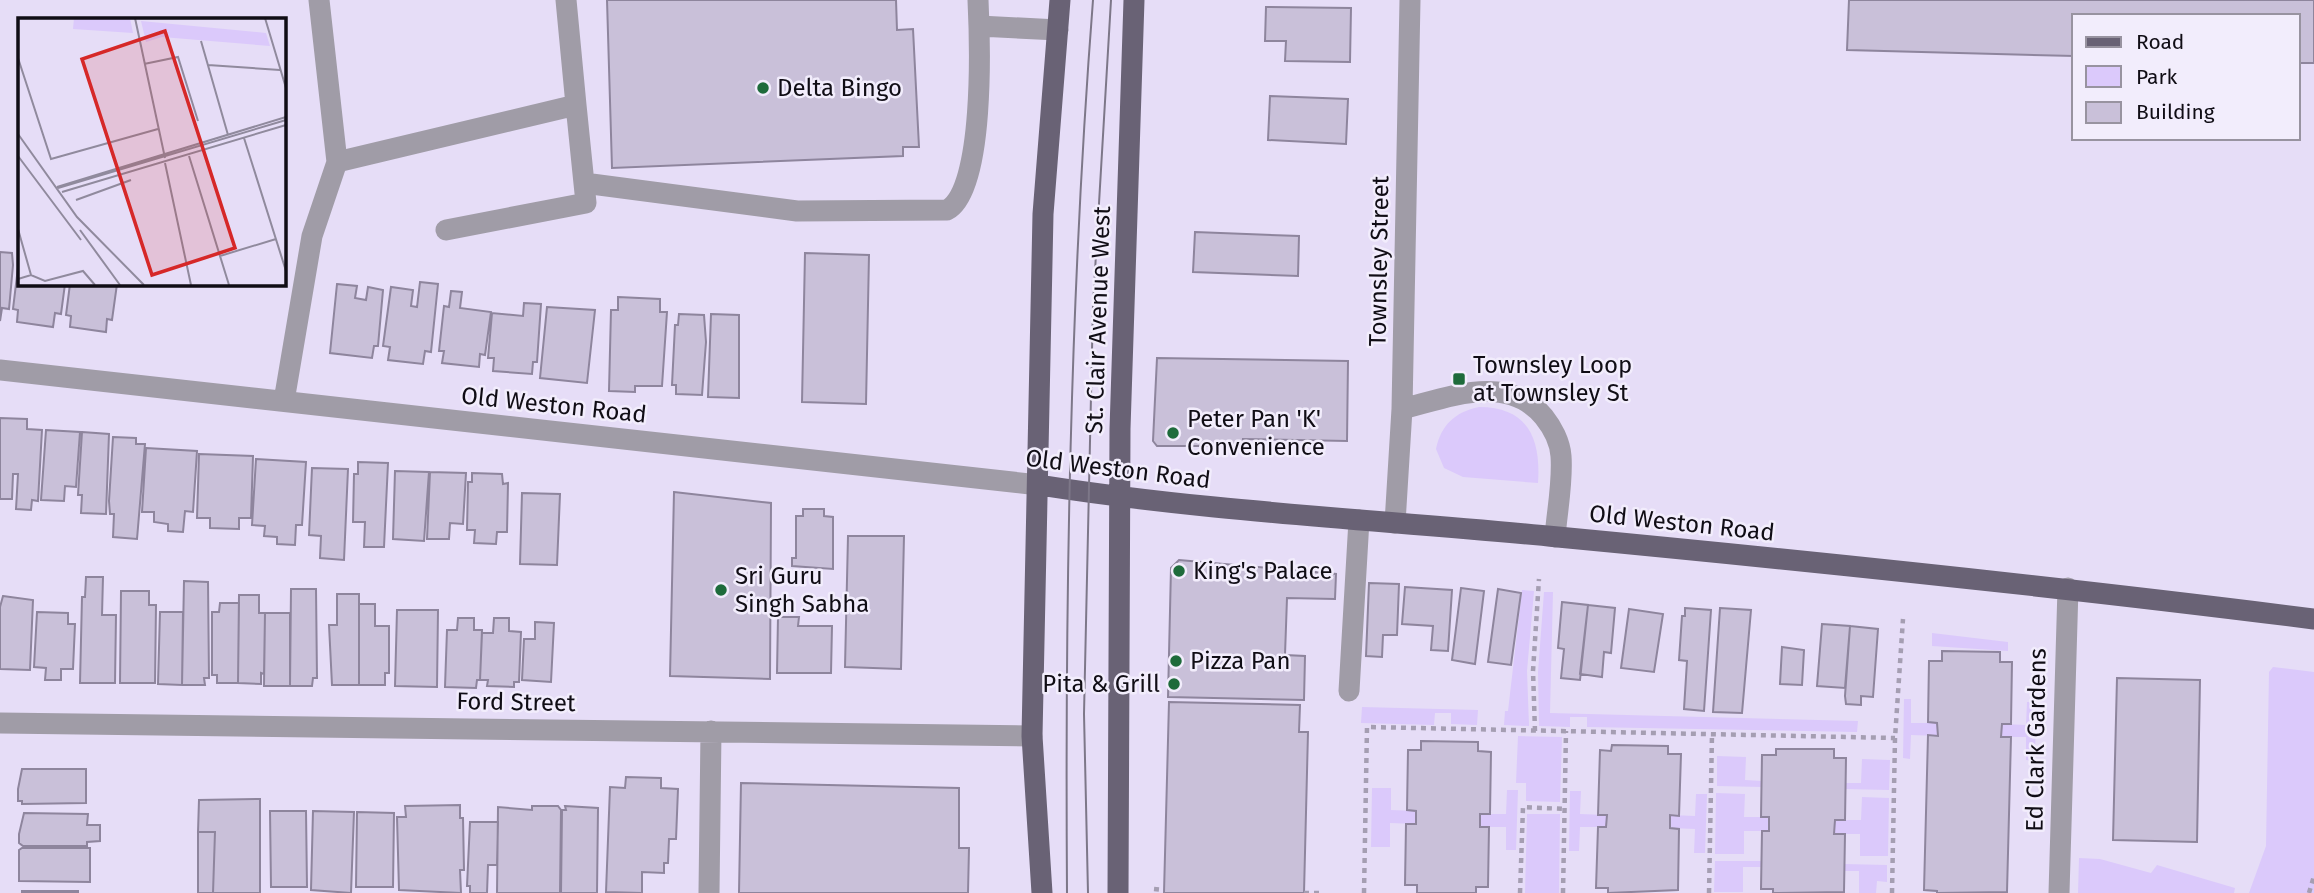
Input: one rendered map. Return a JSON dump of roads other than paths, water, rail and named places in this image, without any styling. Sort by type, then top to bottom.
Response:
[{"type":"main road","points":[[1042,893],[1032,736],[1043,214],[1060,0]]},
{"type":"main road","name":"St. Clair Avenue West","points":[[1118,893],[1120,429],[1135,0]]},
{"type":"main road","name":"Old Weston Road","points":[[1039,485],[1120,498],[1555,537],[2068,588],[2314,619]]},
{"type":"street","points":[[284,401],[312,236],[337,162],[319,0]]},
{"type":"street","points":[[446,230],[586,203],[566,0]]},
{"type":"street","points":[[584,183],[797,211],[938,212],[955,206],[967,184],[978,98],[978,0]]},
{"type":"street","name":"Townsley Street","points":[[1395,523],[1402,409],[1410,0]]},
{"type":"street","points":[[979,26],[1058,30]]},
{"type":"street","points":[[337,162],[576,105]]},
{"type":"street","name":"Old Weston Road","points":[[0,370],[1039,485]]},
{"type":"street","points":[[1402,409],[1487,391],[1503,393],[1531,404],[1549,424],[1561,455],[1555,537]]},
{"type":"street","points":[[1349,691],[1359,520]]},
{"type":"street","name":"Ed Clark Gardens","points":[[2059,893],[2068,588]]},
{"type":"street","name":"Ford Street","points":[[0,723],[1032,736]]},
{"type":"street","points":[[709,893],[711,731]]},
{"type":"tram line","points":[[1067,893],[1067,670],[1074,335],[1093,0]]},
{"type":"tram line","points":[[1088,893],[1084,714],[1093,305],[1111,0]]},
{"type":"place","name":"Delta Bingo","points":[[763,88]]},
{"type":"place","name":"Townsley Loop at Townsley St","points":[[1459,379]]},
{"type":"place","name":"Peter Pan 'K' Convenience","points":[[1173,433]]},
{"type":"place","name":"King's Palace","points":[[1179,571]]},
{"type":"place","name":"Sri Guru Singh Sabha","points":[[721,590]]},
{"type":"place","name":"Pizza Pan","points":[[1176,661]]},
{"type":"place","name":"Pita & Grill","points":[[1174,684]]}]
